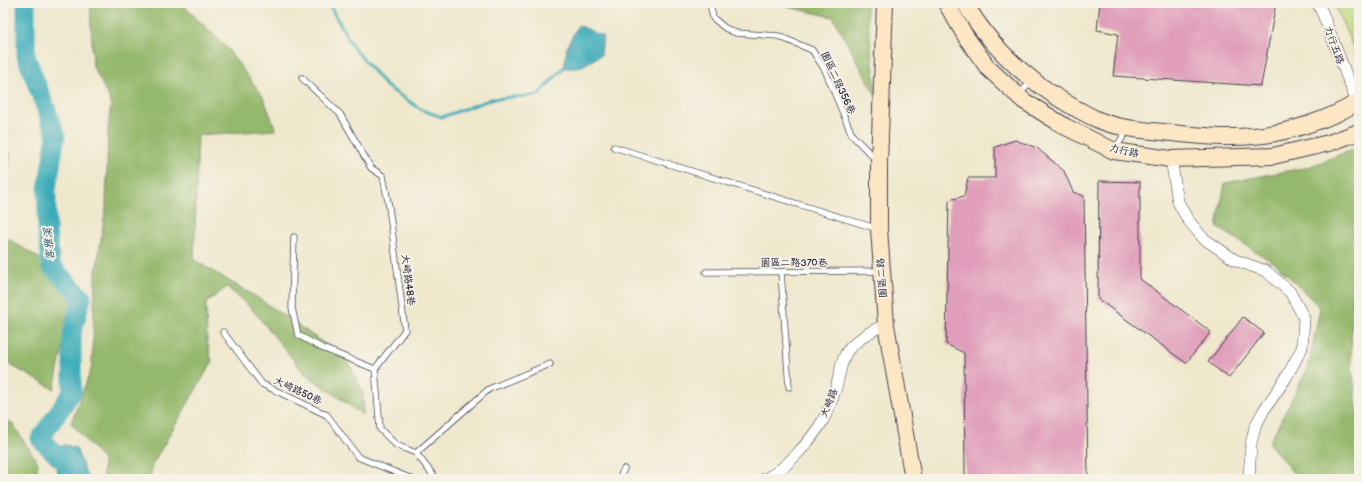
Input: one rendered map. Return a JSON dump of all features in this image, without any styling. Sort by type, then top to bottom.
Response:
[{"type":"street","name":"園區二路","points":[[883,3],[879,229],[886,326],[913,479]]},
{"type":"street","name":"力行路","points":[[946,3],[966,37],[988,68],[1024,101],[1066,127],[1114,150],[1171,160],[1273,156],[1329,143],[1359,132]]},
{"type":"street","points":[[965,3],[982,30],[1014,64],[1051,93],[1093,118],[1128,129],[1183,134],[1254,136],[1297,128],[1358,105]]},
{"type":"street","name":"力行五路","points":[[1317,3],[1322,12],[1358,105]]},
{"type":"street","points":[[1171,160],[1178,202],[1188,220],[1202,238],[1235,260],[1266,271],[1290,292],[1304,318],[1302,348],[1286,378],[1264,410],[1255,427],[1251,444],[1249,479]]},
{"type":"street","name":"大崎路","points":[[764,479],[788,463],[811,438],[823,421],[835,391],[845,354],[867,333],[878,327],[886,326]]},
{"type":"lane","name":"園區二路356巷","points":[[710,3],[713,18],[725,28],[736,33],[778,36],[812,50],[825,70],[852,135],[879,163]]},
{"type":"lane","name":"大崎路48巷","points":[[302,78],[340,114],[371,168],[382,176],[389,207],[405,330],[375,369]]},
{"type":"lane","points":[[1018,95],[1033,79]]},
{"type":"lane","points":[[1114,150],[1128,129]]},
{"type":"lane","points":[[614,148],[879,229]]},
{"type":"lane","points":[[294,237],[292,308],[298,335],[322,348],[375,369],[380,430],[396,445],[416,453],[436,479]]},
{"type":"lane","name":"園區二路370巷","points":[[706,272],[882,271]]},
{"type":"lane","points":[[781,272],[789,387]]},
{"type":"lane","name":"大崎路50巷","points":[[223,332],[262,384],[327,415],[358,457],[412,479]]},
{"type":"lane","points":[[416,453],[489,389],[550,364]]},
{"type":"lane","points":[[619,479],[624,469]]},
{"type":"green space","points":[[90,3],[181,3],[227,48],[263,97],[276,130],[198,135],[194,260],[258,298],[347,359],[363,393],[363,415],[304,373],[252,309],[227,287],[206,303],[207,342],[212,362],[152,465],[150,479],[103,479],[103,460],[71,423],[92,367],[95,278],[106,207],[108,130],[111,102],[93,66]]},
{"type":"green space","points":[[770,3],[866,3],[877,98],[833,17]]},
{"type":"green space","points":[[1334,3],[1359,3],[1359,62]]},
{"type":"green space","points":[[1359,147],[1359,212],[1353,224],[1351,361],[1359,422],[1359,479],[1298,479],[1269,443],[1308,368],[1320,308],[1276,264],[1217,227],[1225,183],[1308,167]]},
{"type":"green space","points":[[3,149],[10,152],[3,212]]},
{"type":"green space","points":[[3,236],[77,281],[54,389],[3,361]]},
{"type":"green space","points":[[3,418],[13,424],[38,463],[36,479],[3,479]]},
{"type":"water","points":[[578,25],[603,36],[601,55],[579,68],[564,68],[567,47]]},
{"type":"water","points":[[65,445],[76,448],[88,479],[60,479],[50,449]]},
{"type":"building","points":[[1100,3],[1276,3],[1261,86],[1113,76],[1118,34],[1097,30]]},
{"type":"building","points":[[1015,140],[1037,148],[1064,171],[1073,192],[1084,196],[1088,479],[965,479],[964,353],[946,344],[949,200],[964,196],[968,178],[995,178],[995,147]]},
{"type":"building","points":[[1099,181],[1140,182],[1140,279],[1211,332],[1186,363],[1098,299]]},
{"type":"building","points":[[1243,317],[1264,333],[1229,378],[1208,362]]},
{"type":"waterway","name":"客雅溪","points":[[26,3],[26,56],[56,135],[47,189],[47,233],[51,266],[82,298],[72,333],[72,392],[40,439],[61,459]]},
{"type":"waterway","points":[[330,3],[331,8],[353,47],[386,86],[422,110],[442,117],[492,99],[538,95],[566,65]]}]
